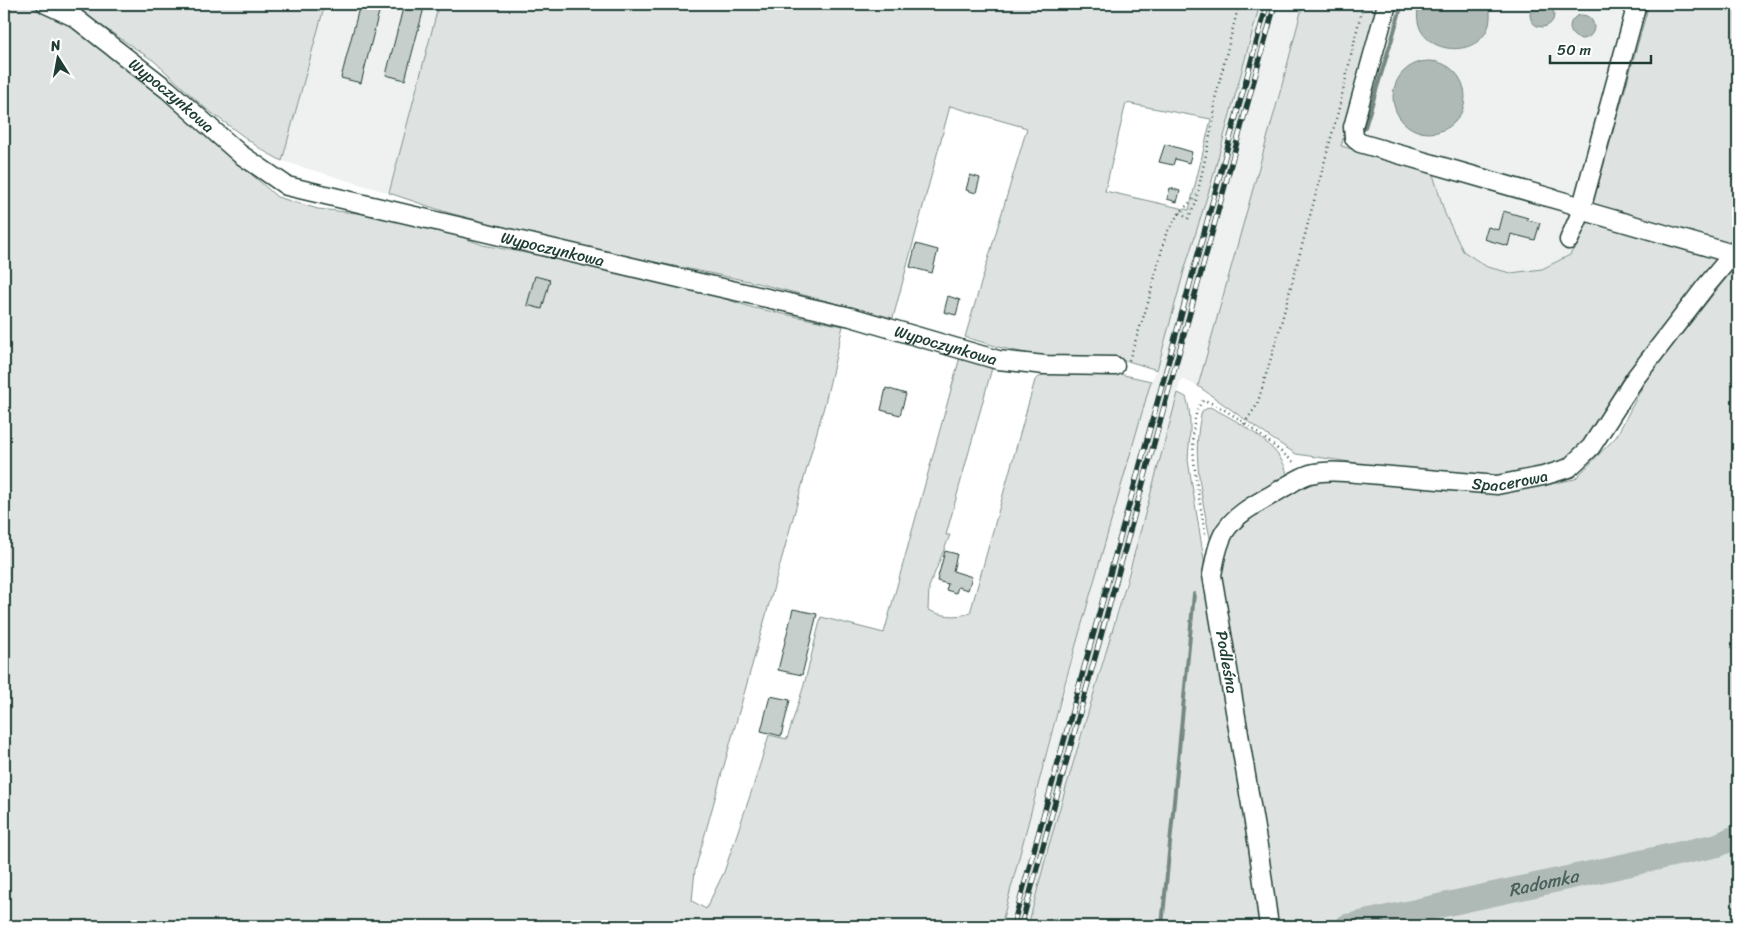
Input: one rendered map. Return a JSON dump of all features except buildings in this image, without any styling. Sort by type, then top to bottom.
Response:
[{"type":"street","name":"Wypoczynkowa","points":[[46,4],[74,17],[168,90],[240,154],[287,186],[851,317],[998,360],[1045,365],[1115,366]]},
{"type":"street","points":[[1387,4],[1353,127],[1354,138],[1357,141],[1572,204],[1581,210],[1736,251]]},
{"type":"street","points":[[1569,240],[1581,210],[1637,4]]},
{"type":"street","name":"Spacerowa","points":[[1212,575],[1218,547],[1233,521],[1246,510],[1300,478],[1311,474],[1327,471],[1497,485],[1543,476],[1569,468],[1591,447],[1636,377],[1706,286],[1736,251]]},
{"type":"street","name":"Podleśna","points":[[1212,575],[1269,926]]},
{"type":"path","points":[[1180,212],[1188,219],[1195,205],[1214,118],[1215,99],[1238,4]]},
{"type":"path","points":[[1244,424],[1257,405],[1279,331],[1336,118],[1363,4]]},
{"type":"path","points":[[1115,366],[1128,364],[1148,303],[1166,234],[1180,212],[1193,198]]},
{"type":"path","points":[[1206,537],[1193,449],[1196,410],[1204,400],[1215,404],[1244,424],[1296,464],[1300,478]]},
{"type":"shaded area","points":[[1542,3],[1551,6],[1554,15],[1551,24],[1542,27],[1533,24],[1530,15],[1533,6]]},
{"type":"shaded area","points":[[4,4],[27,4],[70,25],[130,66],[277,197],[318,209],[376,215],[451,233],[483,245],[556,259],[719,297],[754,308],[843,326],[825,403],[695,870],[692,901],[706,909],[724,872],[769,735],[787,739],[804,685],[821,617],[884,633],[960,357],[992,368],[946,535],[950,535],[929,587],[928,610],[949,616],[970,613],[1035,380],[1045,373],[1115,373],[1151,381],[1064,687],[1001,926],[4,926]]},
{"type":"shaded area","points":[[63,4],[325,4],[282,161],[262,150],[205,108],[154,61],[87,16]]},
{"type":"shaded area","points":[[325,4],[439,4],[389,193],[282,161]]},
{"type":"shaded area","points":[[439,4],[1260,4],[1211,184],[1184,271],[1157,370],[1128,361],[1044,357],[1002,348],[965,337],[1027,128],[950,106],[893,318],[753,282],[586,248],[449,213],[389,193]],"holes":[[[1126,103],[1211,119],[1189,210],[1105,191]]]},
{"type":"shaded area","points":[[1260,4],[1303,4],[1230,274],[1198,386],[1181,379],[1171,423],[1049,845],[1028,926],[1001,926],[1122,478],[1151,381],[1157,370],[1184,271],[1211,184]]},
{"type":"shaded area","points":[[1303,4],[1383,4],[1341,146],[1432,171],[1445,214],[1463,251],[1487,267],[1511,273],[1542,269],[1570,255],[1587,224],[1649,4],[1738,4],[1738,233],[1622,379],[1592,431],[1571,459],[1498,479],[1445,476],[1296,454],[1198,386]]},
{"type":"shaded area","points":[[1383,4],[1649,4],[1587,224],[1570,255],[1542,269],[1511,273],[1487,267],[1463,251],[1445,214],[1432,171],[1341,146]]},
{"type":"shaded area","points":[[1419,4],[1489,4],[1489,24],[1481,38],[1469,46],[1453,49],[1438,45],[1425,37],[1418,23]]},
{"type":"shaded area","points":[[1582,15],[1591,18],[1594,27],[1591,36],[1582,39],[1573,36],[1570,27],[1573,18]]},
{"type":"shaded area","points":[[1429,61],[1449,67],[1459,77],[1465,97],[1459,117],[1449,127],[1429,133],[1409,127],[1399,117],[1393,97],[1399,77],[1409,67]]},
{"type":"shaded area","points":[[1738,263],[1738,926],[1279,926],[1247,724],[1224,622],[1217,580],[1229,532],[1318,474],[1477,492],[1516,491],[1575,479],[1616,437],[1647,378]]},
{"type":"shaded area","points":[[1178,393],[1186,397],[1188,404],[1190,428],[1188,460],[1263,926],[1028,926],[1049,845],[1126,584]]},
{"type":"shaded area","points":[[1210,407],[1244,426],[1268,444],[1284,464],[1287,475],[1213,552],[1202,499],[1197,446],[1202,411]]},
{"type":"waterway","points":[[1391,42],[1402,4]]},
{"type":"waterway","points":[[1365,127],[1390,45]]},
{"type":"waterway","points":[[1162,926],[1194,594]]},
{"type":"waterway","name":"Radomka","points":[[1347,926],[1718,845],[1738,836]]},
{"type":"railway","points":[[1013,926],[1267,4]]},
{"type":"railway","points":[[1021,926],[1275,4]]}]
